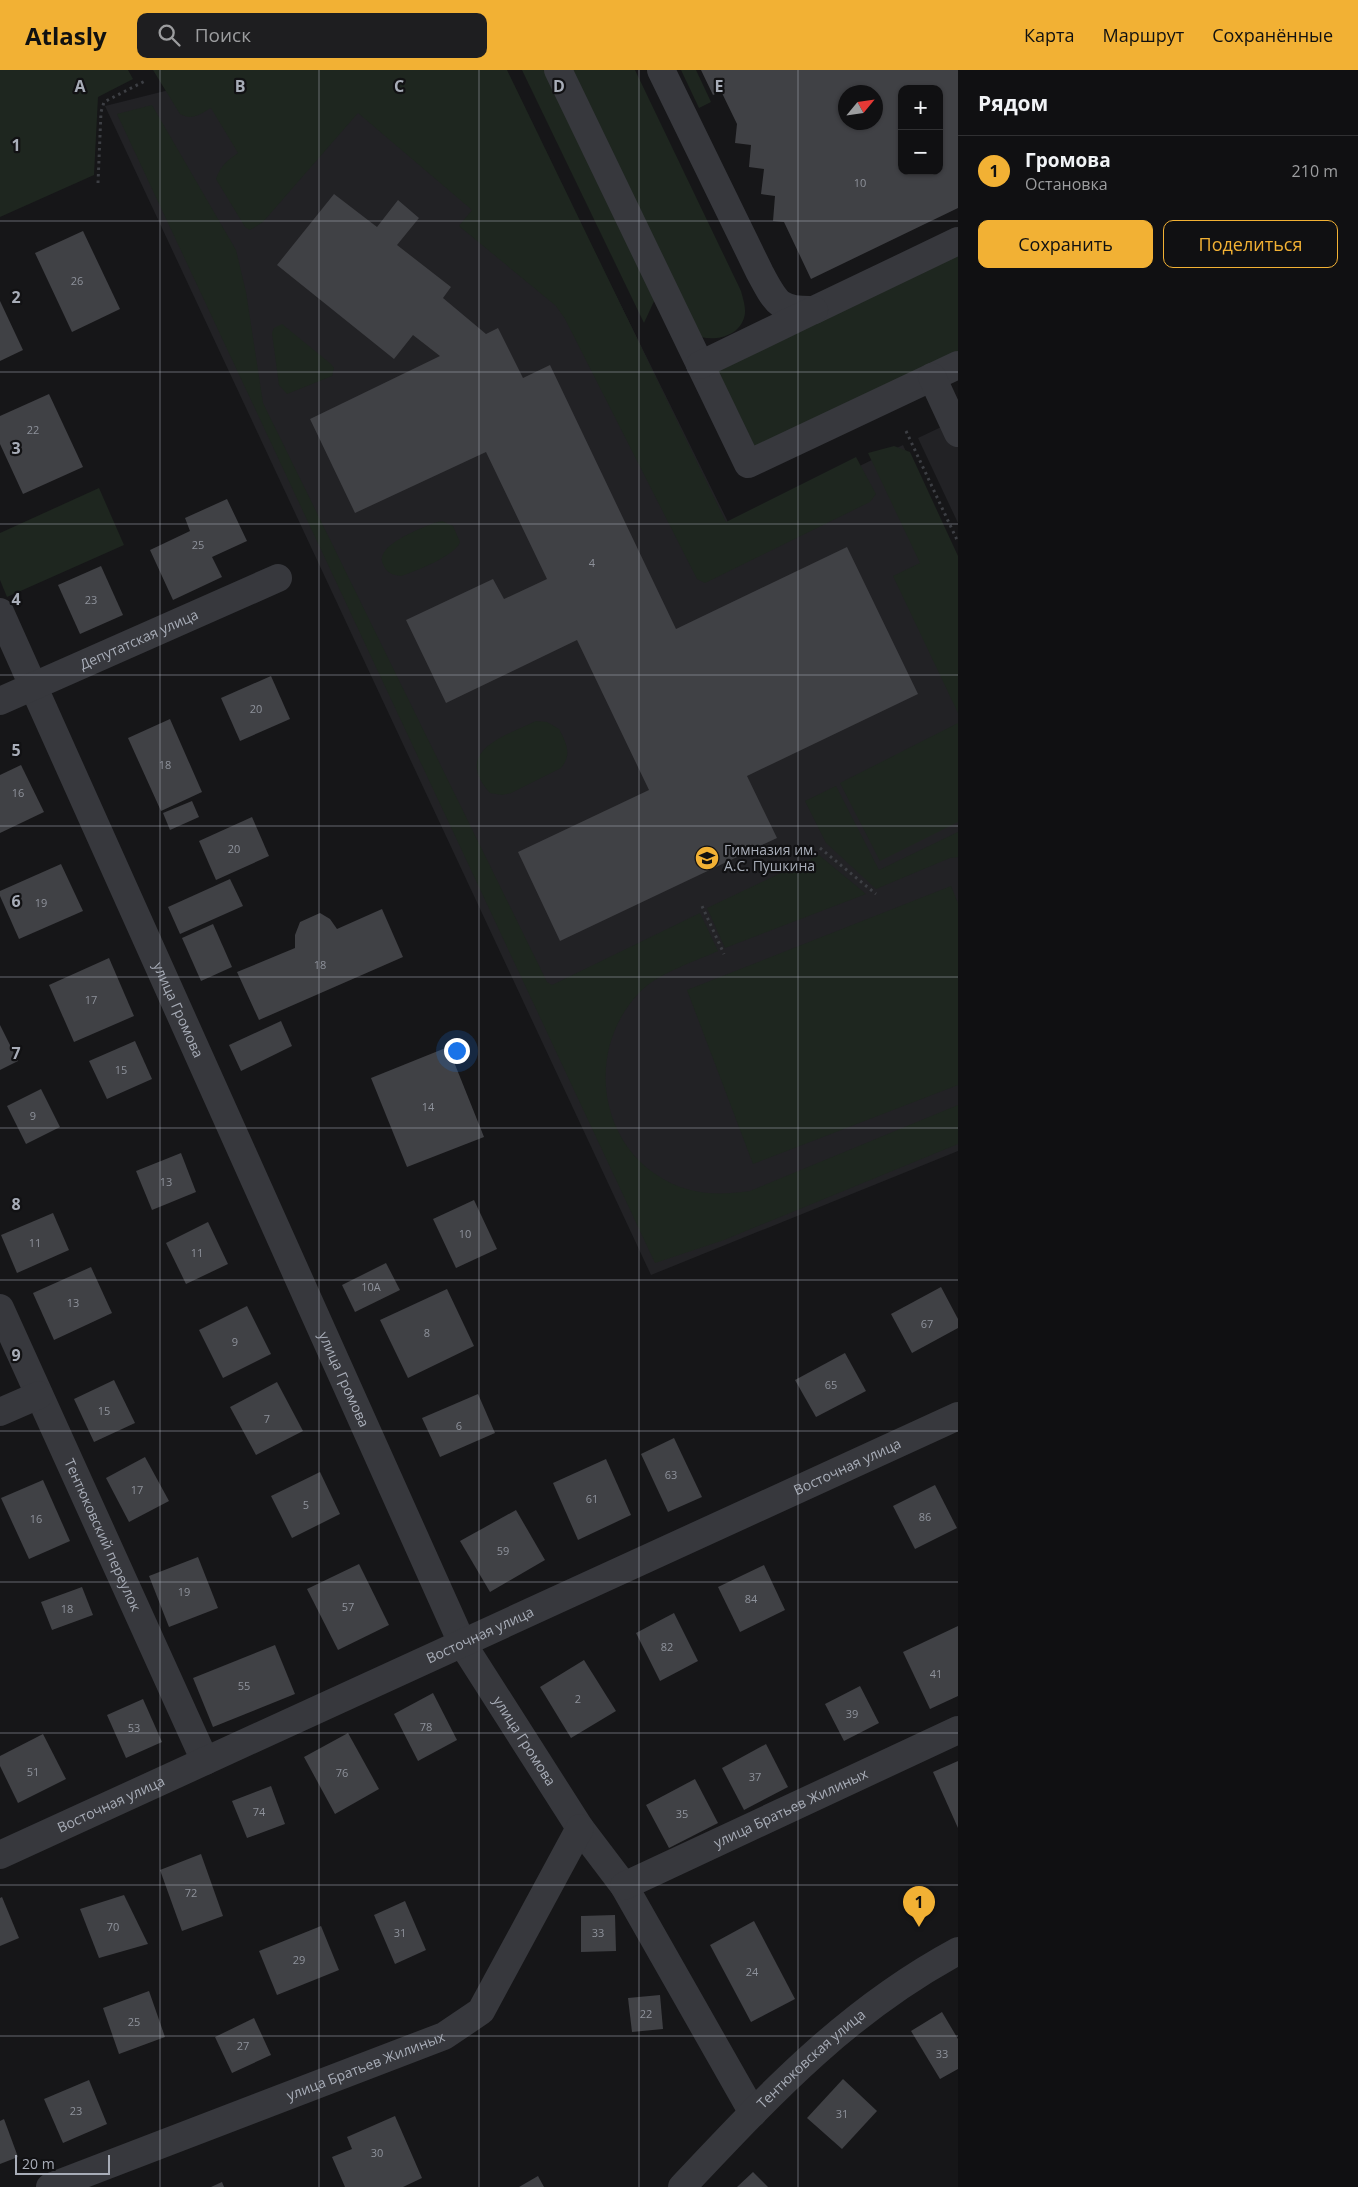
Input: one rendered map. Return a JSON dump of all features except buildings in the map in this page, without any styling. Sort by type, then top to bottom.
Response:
[{"type":"street","points":[[558,70],[748,464],[958,365]]},
{"type":"street","points":[[661,70],[772,295],[784,308],[798,311],[814,310]]},
{"type":"street","points":[[700,365],[958,241]]},
{"type":"street","points":[[932,377],[958,433]]},
{"type":"street","name":"Депутатская улица","points":[[0,701],[278,578]]},
{"type":"street","name":"улица Громова","points":[[0,612],[462,1643],[580,1828],[624,1886],[753,2112]]},
{"type":"street","name":"Тентюковский переулок","points":[[0,1308],[205,1761]]},
{"type":"street","points":[[0,1412],[39,1395]]},
{"type":"street","name":"Восточная улица","points":[[0,1855],[958,1416]]},
{"type":"street","name":"улица Братьев Жилиных","points":[[624,1886],[958,1730]]},
{"type":"street","name":"улица Братьев Жилиных","points":[[50,2187],[444,2036],[481,2011],[580,1828]]},
{"type":"street","name":"Тентюковская улица","points":[[682,2187],[753,2112],[838,2031],[882,1997],[958,1951]]},
{"type":"path","points":[[98,183],[101,112],[104,102],[144,81]]},
{"type":"path","points":[[906,431],[958,542]]},
{"type":"path","points":[[820,848],[876,894]]},
{"type":"path","points":[[702,906],[724,954]]},
{"type":"shaded area","points":[[0,70],[128,70],[133,79],[98,97],[94,175],[0,217]]},
{"type":"shaded area","points":[[153,70],[507,70],[726,522],[856,457],[876,494],[870,502],[705,583],[697,579],[565,319],[556,306],[459,226],[472,210],[358,113],[263,222],[250,230],[245,227],[216,179],[225,164],[238,153],[211,108],[193,117],[180,114]]},
{"type":"shaded area","name":"Гимназия им. А.С. Пушкина","points":[[249,70],[559,180],[731,528],[903,445],[958,566],[958,1151],[651,1275],[105,106]]},
{"type":"shaded area","points":[[522,70],[544,70],[655,299],[644,323]]},
{"type":"shaded area","points":[[570,70],[635,70],[741,291],[745,315],[741,324],[732,333],[714,338],[701,337]]},
{"type":"shaded area","points":[[681,70],[696,70],[711,102],[699,108]]},
{"type":"shaded area","points":[[152,105],[236,250],[246,292],[263,403],[547,982],[552,985],[700,913],[718,951],[665,974],[638,994],[620,1020],[609,1048],[606,1078],[609,1107],[620,1134],[637,1158],[660,1177],[690,1190],[705,1193],[750,1191],[958,1105],[958,1144],[724,1240],[655,1263],[117,114]]},
{"type":"shaded area","points":[[958,254],[958,351],[755,447],[717,370]]},
{"type":"shaded area","points":[[282,324],[331,364],[334,368],[332,376],[287,394],[279,385],[272,333],[274,328]]},
{"type":"shaded area","points":[[958,419],[958,523],[918,438]]},
{"type":"shaded area","points":[[894,446],[910,452],[958,556],[958,713],[893,576],[920,563],[868,453]]},
{"type":"shaded area","points":[[99,488],[124,545],[7,597],[0,580],[0,533]]},
{"type":"shaded area","points":[[442,521],[453,526],[460,542],[451,553],[416,571],[401,576],[386,570],[382,557],[392,544],[410,534]]},
{"type":"shaded area","points":[[536,721],[547,722],[559,729],[567,749],[566,759],[561,768],[511,793],[502,795],[490,793],[480,778],[477,766],[480,756],[487,747],[498,739]]},
{"type":"shaded area","points":[[958,723],[958,822],[880,861],[840,783]]},
{"type":"shaded area","points":[[836,786],[879,870],[958,832],[958,857],[950,858],[876,889],[826,843],[805,801]]},
{"type":"shaded area","points":[[819,855],[866,894],[725,948],[707,908]]},
{"type":"shaded area","points":[[951,886],[958,903],[958,1085],[753,1164],[687,990]]},
{"type":"place","name":"Гимназия им. А.С. Пушкина","points":[[707,858]]},
{"type":"place","name":"Громова","points":[[919,1927]]}]
